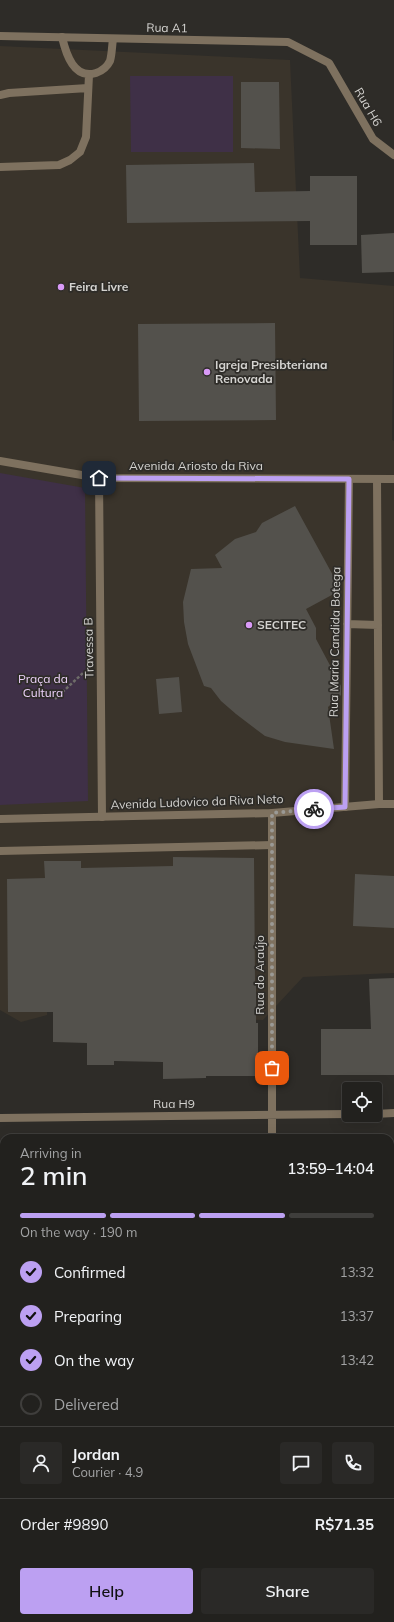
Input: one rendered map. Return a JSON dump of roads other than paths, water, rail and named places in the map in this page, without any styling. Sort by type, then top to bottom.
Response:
[{"type":"street","name":"Rua A1","points":[[0,36],[288,42],[329,63]]},
{"type":"street","points":[[62,37],[67,56],[78,71],[89,75],[102,71],[110,61],[113,39]]},
{"type":"street","name":"Rua H6","points":[[329,63],[373,139],[394,155]]},
{"type":"street","points":[[0,167],[59,166],[80,152],[86,137],[89,75]]},
{"type":"street","points":[[0,95],[9,93],[88,88]]},
{"type":"street","name":"Avenida Ariosto da Riva","points":[[0,461],[99,478],[394,478]]},
{"type":"street","name":"Travessa B","points":[[99,478],[102,818]]},
{"type":"street","name":"Rua Maria Candida Botega","points":[[345,807],[349,479]]},
{"type":"street","points":[[377,479],[379,804]]},
{"type":"street","points":[[347,624],[378,625]]},
{"type":"street","name":"Avenida Ludovico da Riva Neto","points":[[0,819],[102,818],[272,813],[394,804]]},
{"type":"street","name":"Rua do Araújo","points":[[272,813],[272,1134]]},
{"type":"street","points":[[0,851],[272,845]]},
{"type":"street","points":[[382,1114],[394,1113]]},
{"type":"street","name":"Rua H9","points":[[0,1118],[342,1114]]},
{"type":"place","name":"Feira Livre","points":[[61,287]]},
{"type":"place","name":"Igreja Presibteriana Renovada","points":[[207,372]]},
{"type":"place","name":"SECITEC","points":[[249,625]]},
{"type":"park label","name":"Praça da Cultura","points":[[43,686]]}]
